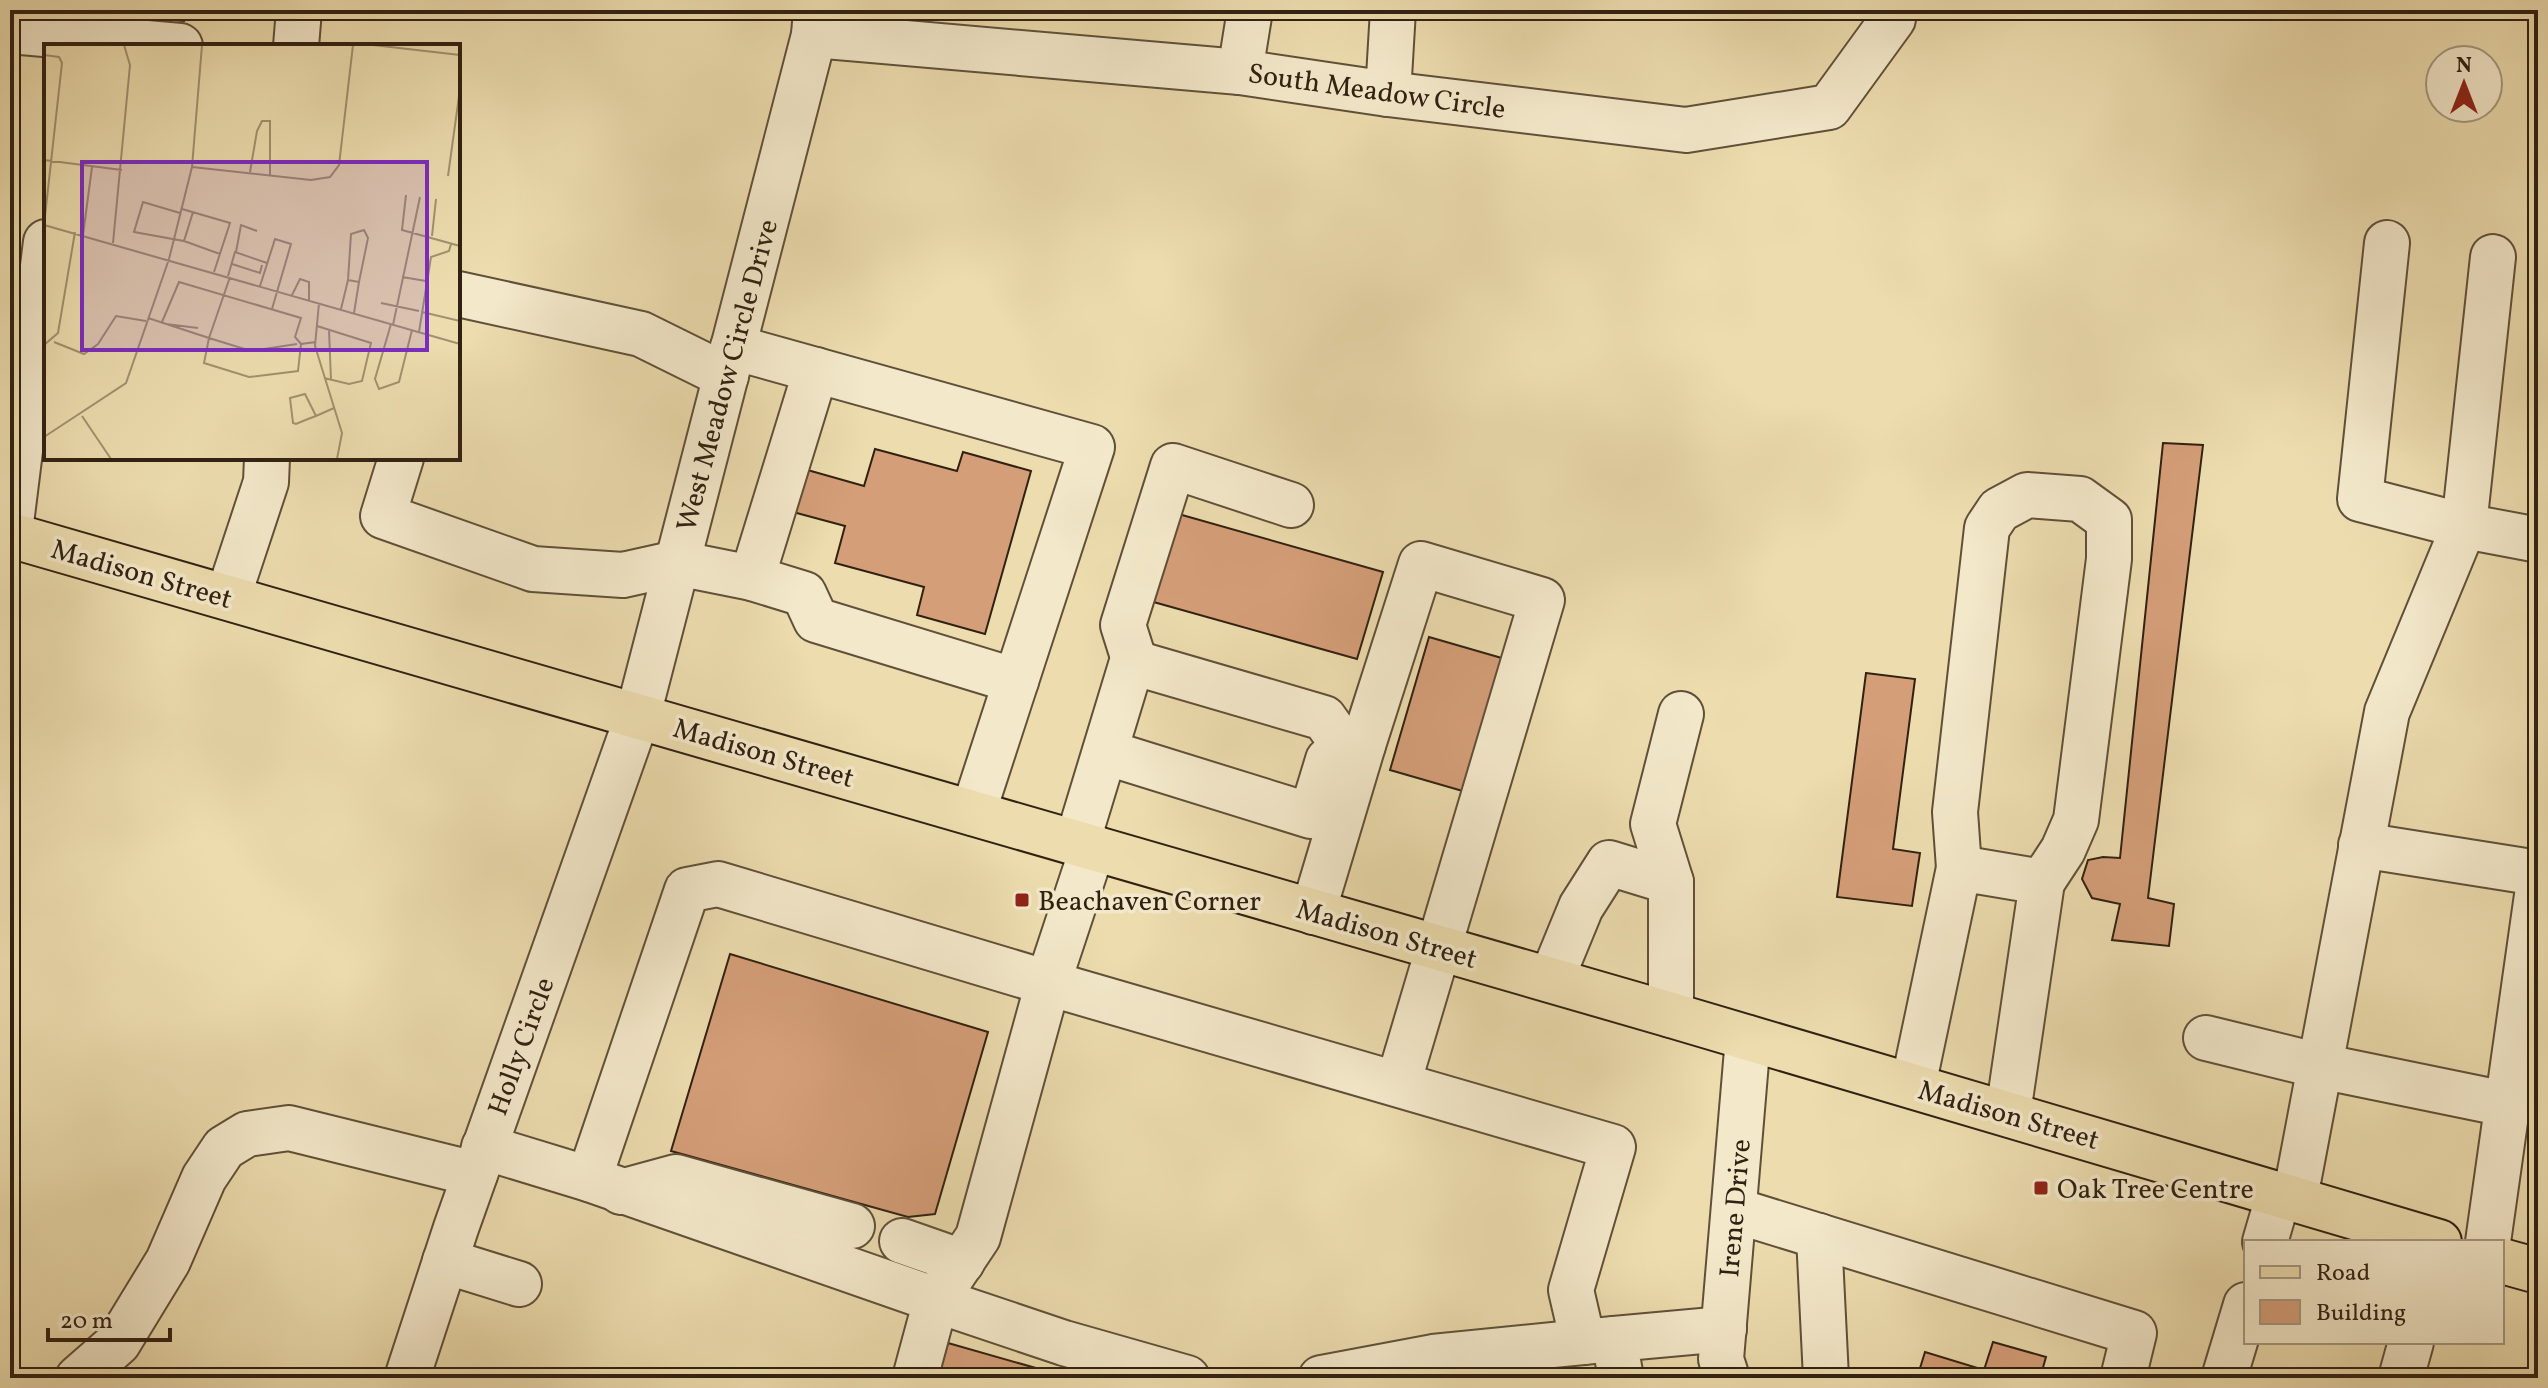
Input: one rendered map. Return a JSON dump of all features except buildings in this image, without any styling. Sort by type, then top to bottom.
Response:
[{"type":"main road","name":"Madison Street","points":[[10,533],[2008,1113],[2431,1240]]},
{"type":"main road","points":[[2504,1262],[2538,1271]]},
{"type":"street","points":[[296,44],[299,10]]},
{"type":"street","points":[[1240,72],[1250,10]]},
{"type":"street","points":[[1388,94],[1393,10]]},
{"type":"street","name":"South Meadow Circle","points":[[815,22],[1240,72],[1388,94],[1686,130],[1829,107],[1893,14]]},
{"type":"street","name":"West Meadow Circle Drive","points":[[638,715],[815,22]]},
{"type":"street","points":[[10,31],[71,41],[136,44]]},
{"type":"street","points":[[2387,243],[2360,499],[2464,526],[2538,540]]},
{"type":"street","points":[[2266,1240],[2287,1196],[2320,1066],[2387,712],[2464,526],[2493,257]]},
{"type":"street","points":[[10,533],[44,258]]},
{"type":"street","points":[[460,294],[641,334],[730,362],[816,370],[1092,447],[973,813]]},
{"type":"street","points":[[752,578],[816,370]]},
{"type":"street","points":[[228,597],[266,482],[267,460]]},
{"type":"street","points":[[400,460],[383,516],[533,569],[623,575],[677,563],[752,578],[804,594],[816,620],[1016,681]]},
{"type":"street","points":[[1135,663],[1123,625],[1173,466],[1291,505]]},
{"type":"street","points":[[1913,1086],[1959,868],[1955,812],[1987,528],[1999,510],[2027,495],[2080,499],[2109,520],[2109,559],[2076,820],[2063,850],[2042,882],[2008,1113]]},
{"type":"street","points":[[1105,752],[1311,816],[1349,740],[1421,564],[1542,600],[1398,1084]]},
{"type":"street","points":[[915,1378],[936,1300],[978,1237],[1085,845],[1105,752],[1132,662],[1324,718],[1349,740]]},
{"type":"street","points":[[1671,1015],[1671,882],[1653,824],[1681,714]]},
{"type":"street","name":"Holly Circle","points":[[407,1378],[480,1160],[638,715]]},
{"type":"street","points":[[1313,912],[1349,740]]},
{"type":"street","points":[[2361,845],[2538,873]]},
{"type":"street","points":[[1551,980],[1581,907],[1609,863],[1671,882]]},
{"type":"street","points":[[1959,868],[2042,882]]},
{"type":"street","points":[[605,1186],[687,890],[718,884],[1613,1147],[1571,1290],[1606,1353]]},
{"type":"street","points":[[2488,1240],[2510,1106],[2538,888]]},
{"type":"street","name":"Irene Drive","points":[[1727,1378],[1721,1359],[1748,1038]]},
{"type":"street","points":[[2206,1038],[2320,1066],[2510,1106]]},
{"type":"street","points":[[78,1378],[118,1343],[168,1261],[204,1178],[224,1148],[247,1134],[289,1128],[480,1160],[605,1186],[1064,1343],[1187,1378]]},
{"type":"street","points":[[605,1186],[676,1177],[852,1226]]},
{"type":"street","points":[[1734,1210],[2134,1333],[2123,1378]]},
{"type":"street","points":[[1819,1236],[1826,1378]]},
{"type":"street","points":[[902,1241],[962,1262]]},
{"type":"street","points":[[445,1261],[519,1284]]},
{"type":"street","points":[[2224,1378],[2244,1312]]},
{"type":"street","points":[[1321,1378],[1433,1357],[1606,1353],[1724,1329]]},
{"type":"street","points":[[2401,1378],[2410,1344]]},
{"type":"place","name":"Beachaven Corner","points":[[1022,900]]},
{"type":"place","name":"Oak Tree Centre","points":[[2041,1188]]}]
